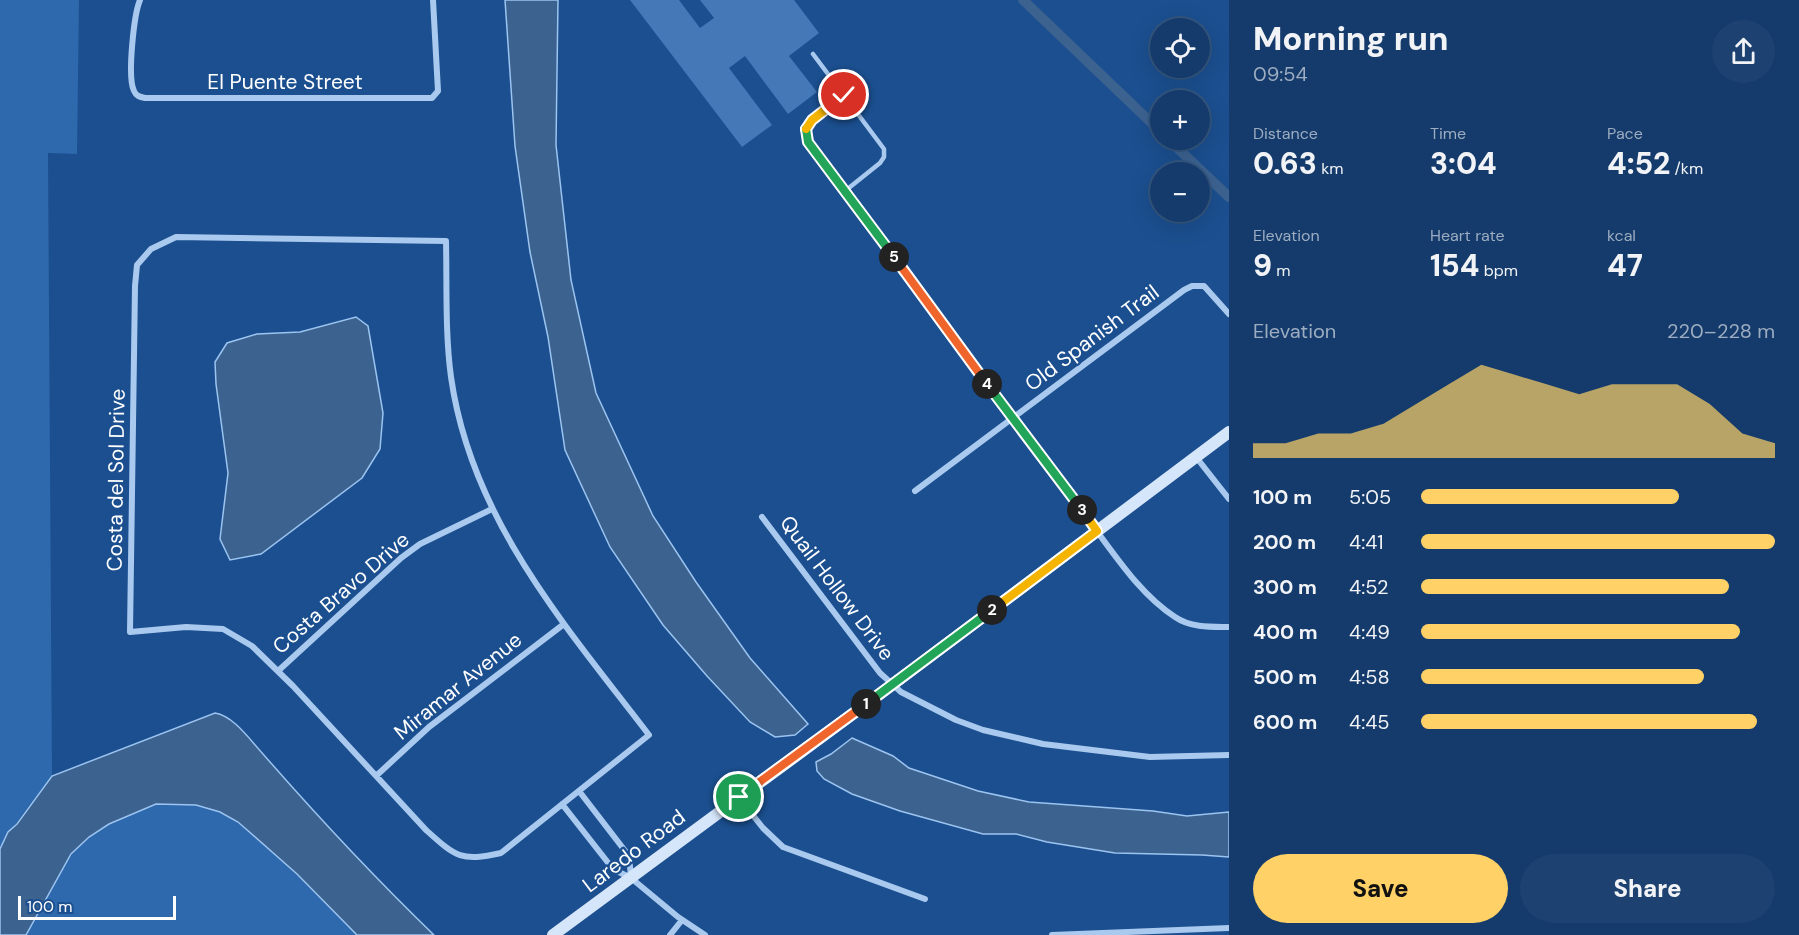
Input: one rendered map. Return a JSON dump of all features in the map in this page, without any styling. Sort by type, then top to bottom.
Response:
[{"type":"street","name":"El Puente Street","points":[[140,0],[134,28],[132,86],[135,93],[145,98],[421,99],[432,98],[438,91],[433,0]]},
{"type":"street","name":"Costa del Sol Drive","points":[[176,237],[446,241],[447,320],[451,378],[465,441],[492,509],[513,550],[564,624],[649,735],[501,853],[474,859],[450,851],[426,830],[252,646],[223,629],[186,627],[130,632],[137,265],[151,249],[176,237]]},
{"type":"street","name":"Old Spanish Trail","points":[[915,491],[1192,285],[1204,286],[1229,314]]},
{"type":"street","points":[[974,367],[1097,531],[1155,601],[1176,618],[1202,626],[1229,627]]},
{"type":"street","name":"Laredo Road","points":[[553,935],[892,685],[1229,432]]},
{"type":"street","points":[[1196,456],[1229,499]]},
{"type":"street","name":"Costa Bravo Drive","points":[[278,671],[401,558],[420,544],[492,509]]},
{"type":"street","name":"Quail Hollow Drive","points":[[762,517],[880,673],[901,692],[956,720],[983,730],[1043,744],[1150,758],[1229,755]]},
{"type":"street","name":"Miramar Avenue","points":[[376,776],[429,726],[564,624]]},
{"type":"street","points":[[579,791],[629,856],[631,878]]},
{"type":"street","points":[[739,797],[763,828],[783,847],[925,899]]},
{"type":"street","points":[[562,804],[613,870],[631,878],[652,897],[705,935]]},
{"type":"street","points":[[670,935],[682,920]]},
{"type":"street","points":[[1052,935],[1229,928]]},
{"type":"lane","points":[[813,54],[882,144],[884,153],[880,163],[845,191]]},
{"type":"lane","points":[[844,95],[807,126],[805,134],[808,142],[974,367]]},
{"type":"shaded area","points":[[0,0],[79,0],[77,154],[48,153],[52,776],[0,849]]},
{"type":"shaded area","points":[[505,0],[558,0],[556,145],[571,280],[596,393],[653,516],[750,658],[808,724],[795,735],[775,737],[750,722],[663,625],[610,547],[565,450],[548,337],[530,252],[515,146]]},
{"type":"shaded area","points":[[356,317],[368,326],[383,413],[380,449],[362,478],[261,554],[230,560],[220,539],[228,473],[215,362],[227,343],[257,334],[300,332]]},
{"type":"shaded area","points":[[215,713],[229,719],[241,729],[304,801],[434,935],[357,935],[297,874],[238,822],[220,812],[196,805],[156,804],[109,824],[89,837],[71,854],[26,935],[0,935],[0,849],[8,832],[17,824],[52,776]]},
{"type":"shaded area","points":[[852,738],[893,756],[909,768],[978,791],[1029,802],[1153,811],[1187,816],[1229,812],[1229,857],[1115,853],[1047,842],[1016,834],[983,834],[900,811],[852,794],[824,779],[817,771],[816,762]]},
{"type":"shaded area","points":[[156,804],[196,805],[220,812],[238,822],[297,874],[357,935],[26,935],[54,883],[79,846],[104,826]]},
{"type":"building","points":[[630,0],[679,0],[700,28],[714,18],[700,0],[794,0],[819,33],[789,56],[817,92],[788,114],[745,56],[729,68],[772,125],[742,147]]},
{"type":"waterway","points":[[1023,0],[1150,121]]},
{"type":"waterway","points":[[1180,150],[1229,197]]},
{"type":"route","points":[[739,797],[1097,531],[808,142],[806,130],[810,122],[844,95]]}]
